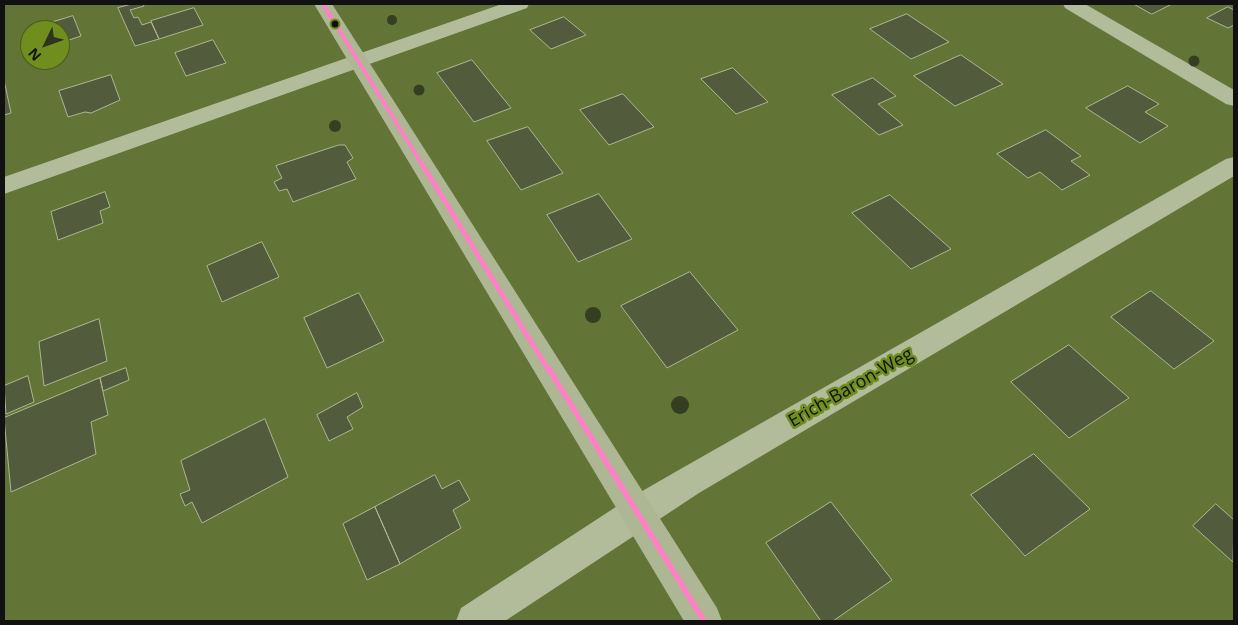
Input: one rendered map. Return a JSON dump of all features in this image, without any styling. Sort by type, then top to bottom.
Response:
[{"type":"street","points":[[323,4],[704,621]]},
{"type":"street","points":[[4,186],[520,4]]},
{"type":"street","points":[[1072,4],[1234,99]]},
{"type":"street","name":"Erich-Baron-Weg","points":[[474,621],[637,513],[1234,165]]},
{"type":"building","points":[[132,4],[143,4],[144,6],[130,10],[134,18],[138,17],[142,25],[151,22],[159,39],[135,46],[118,8]]},
{"type":"building","points":[[1134,4],[1172,4],[1152,14]]},
{"type":"building","points":[[1228,7],[1234,10],[1234,25],[1228,28],[1207,18]]},
{"type":"building","points":[[194,8],[203,25],[159,39],[151,21]]},
{"type":"building","points":[[907,14],[949,42],[911,59],[870,29]]},
{"type":"building","points":[[73,16],[81,36],[70,40],[70,20],[60,20]]},
{"type":"building","points":[[564,17],[586,35],[551,49],[530,30]]},
{"type":"building","points":[[213,40],[226,63],[186,76],[175,53]]},
{"type":"building","points":[[961,55],[1003,84],[955,106],[914,76]]},
{"type":"building","points":[[472,60],[511,108],[474,122],[437,73]]},
{"type":"building","points":[[733,68],[768,102],[736,114],[701,79]]},
{"type":"building","points":[[111,75],[120,100],[91,113],[85,112],[68,117],[59,91]]},
{"type":"building","points":[[873,78],[896,96],[878,104],[903,125],[879,135],[832,95]]},
{"type":"building","points":[[4,80],[11,113],[4,115]]},
{"type":"building","points":[[1128,86],[1159,104],[1145,112],[1168,126],[1140,143],[1086,108]]},
{"type":"building","points":[[623,94],[654,127],[609,145],[580,110]]},
{"type":"building","points":[[528,127],[563,173],[521,190],[487,141]]},
{"type":"building","points":[[1046,130],[1081,156],[1071,161],[1090,175],[1062,190],[1040,172],[1028,178],[997,154]]},
{"type":"building","points":[[339,145],[345,145],[353,158],[347,162],[356,179],[293,202],[287,189],[279,191],[274,182],[282,178],[276,166]]},
{"type":"building","points":[[105,192],[110,207],[100,211],[103,223],[58,240],[51,212]]},
{"type":"building","points":[[599,194],[632,239],[578,262],[547,215]]},
{"type":"building","points":[[890,195],[951,249],[911,269],[852,213]]},
{"type":"building","points":[[262,242],[279,277],[222,302],[207,266]]},
{"type":"building","points":[[690,272],[738,330],[667,368],[621,306]]},
{"type":"building","points":[[1151,291],[1214,341],[1174,369],[1111,317]]},
{"type":"building","points":[[359,293],[384,341],[327,368],[304,318]]},
{"type":"building","points":[[99,319],[107,361],[44,386],[39,342]]},
{"type":"building","points":[[1069,345],[1129,398],[1069,438],[1011,382]]},
{"type":"building","points":[[126,368],[129,380],[103,391],[100,378]]},
{"type":"building","points":[[28,376],[34,402],[6,414],[4,386]]},
{"type":"building","points":[[100,378],[108,415],[91,422],[96,454],[11,492],[4,418]]},
{"type":"building","points":[[357,393],[363,407],[347,417],[353,429],[329,441],[317,415]]},
{"type":"building","points":[[265,419],[288,477],[202,523],[192,502],[185,506],[180,494],[190,490],[181,461]]},
{"type":"building","points":[[1034,454],[1090,509],[1025,556],[971,495]]},
{"type":"building","points":[[435,475],[442,489],[459,480],[470,500],[453,510],[461,528],[400,564],[375,507]]},
{"type":"building","points":[[831,502],[892,580],[833,621],[821,621],[766,543]]},
{"type":"building","points":[[1216,504],[1234,520],[1233,562],[1193,526]]},
{"type":"building","points":[[375,507],[400,564],[367,580],[343,524]]},
{"type":"transit line","points":[[323,4],[704,621]]}]
